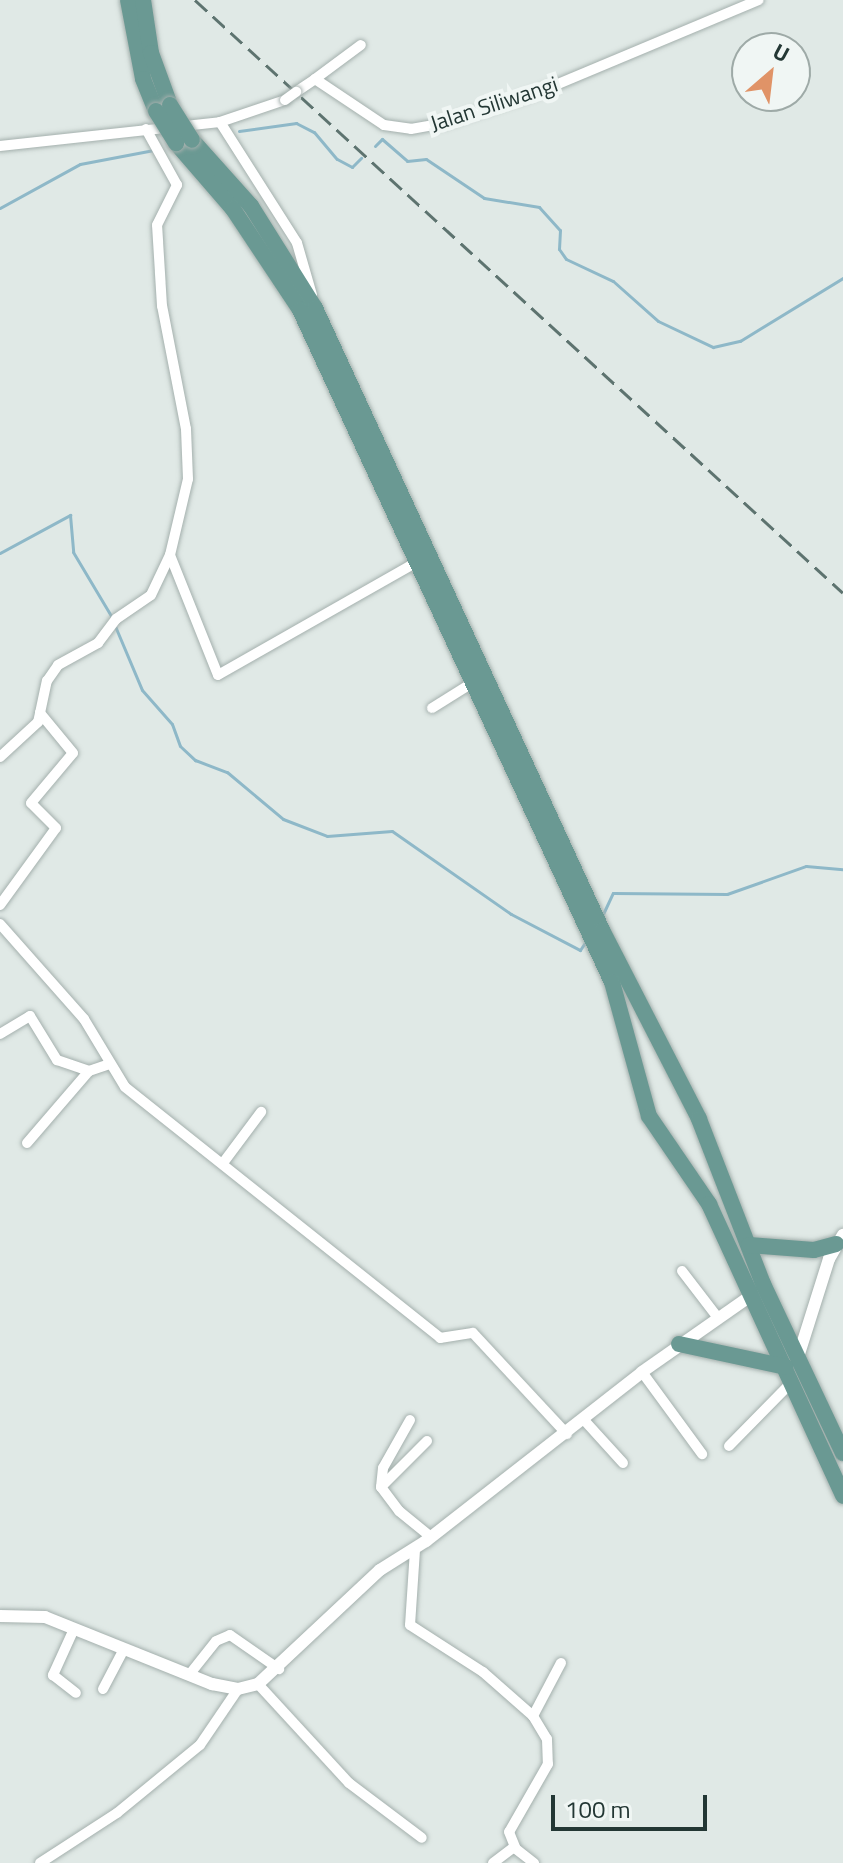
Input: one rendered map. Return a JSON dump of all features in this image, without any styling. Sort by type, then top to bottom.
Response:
[{"type":"main road","points":[[128,0],[143,79],[300,310],[472,683],[699,1119],[749,1245],[843,1453]]},
{"type":"main road","points":[[143,0],[163,108]]},
{"type":"main road","points":[[184,142],[251,206],[315,308],[541,813],[612,982],[649,1116],[709,1204],[843,1496]]},
{"type":"main road","points":[[749,1245],[814,1250],[839,1240]]},
{"type":"main road","points":[[679,1344],[789,1374]]},
{"type":"street","name":"Jalan Siliwangi","points":[[315,79],[384,125],[426,127],[539,92],[759,0]]},
{"type":"street","points":[[0,146],[220,122],[285,100],[361,45]]},
{"type":"street","points":[[220,122],[297,243],[315,308]]},
{"type":"street","points":[[0,757],[38,722],[52,672],[67,657],[98,643],[113,622],[151,595],[170,555],[189,459],[162,306],[157,225],[177,185],[146,129]]},
{"type":"street","points":[[170,555],[218,675],[417,562]]},
{"type":"street","points":[[432,708],[472,683]]},
{"type":"street","points":[[0,905],[56,828],[31,803],[73,753],[40,713]]},
{"type":"street","points":[[0,924],[76,1009],[125,1087],[440,1338],[473,1333],[567,1434]]},
{"type":"street","points":[[0,1034],[30,1016],[57,1060],[89,1071]]},
{"type":"street","points":[[27,1143],[89,1071],[109,1064]]},
{"type":"street","points":[[223,1163],[261,1112]]},
{"type":"street","points":[[799,1354],[839,1240]]},
{"type":"street","points":[[682,1271],[718,1318]]},
{"type":"street","points":[[0,1616],[45,1617],[189,1675],[238,1689],[258,1684],[279,1669],[380,1570],[415,1550],[481,1494],[567,1434],[679,1344],[752,1295]]},
{"type":"street","points":[[642,1372],[702,1454]]},
{"type":"street","points":[[729,1446],[789,1374]]},
{"type":"street","points":[[410,1420],[383,1468],[381,1487],[399,1511],[431,1537]]},
{"type":"street","points":[[584,1420],[623,1463]]},
{"type":"street","points":[[381,1487],[427,1441]]},
{"type":"street","points":[[415,1550],[410,1625],[477,1667],[533,1716],[550,1751],[511,1822],[514,1847],[534,1863]]},
{"type":"street","points":[[74,1629],[53,1675],[76,1693]]},
{"type":"street","points":[[189,1675],[216,1641],[230,1635],[279,1669]]},
{"type":"street","points":[[103,1689],[124,1649]]},
{"type":"street","points":[[533,1716],[561,1663]]},
{"type":"street","points":[[258,1684],[349,1783],[422,1838]]},
{"type":"street","points":[[40,1863],[117,1813],[200,1745],[238,1689]]},
{"type":"street","points":[[493,1863],[514,1847]]},
{"type":"waterway","points":[[239,131],[296,123],[314,132],[337,159],[352,167],[361,158]]},
{"type":"waterway","points":[[375,146],[382,139],[407,161],[426,159],[484,198],[539,207],[560,230],[559,249],[566,259],[613,281],[658,321],[713,347],[740,341],[843,278]]},
{"type":"waterway","points":[[0,208],[80,164],[154,150]]},
{"type":"waterway","points":[[0,553],[70,515],[73,552],[113,619]]},
{"type":"waterway","points":[[115,626],[142,690],[172,724],[180,746],[195,760],[227,772],[283,819],[327,836],[392,831],[511,914],[580,950],[586,941]]},
{"type":"waterway","points":[[603,914],[613,893],[727,894],[806,866],[843,869]]},
{"type":"railway","points":[[195,0],[843,593]]}]
